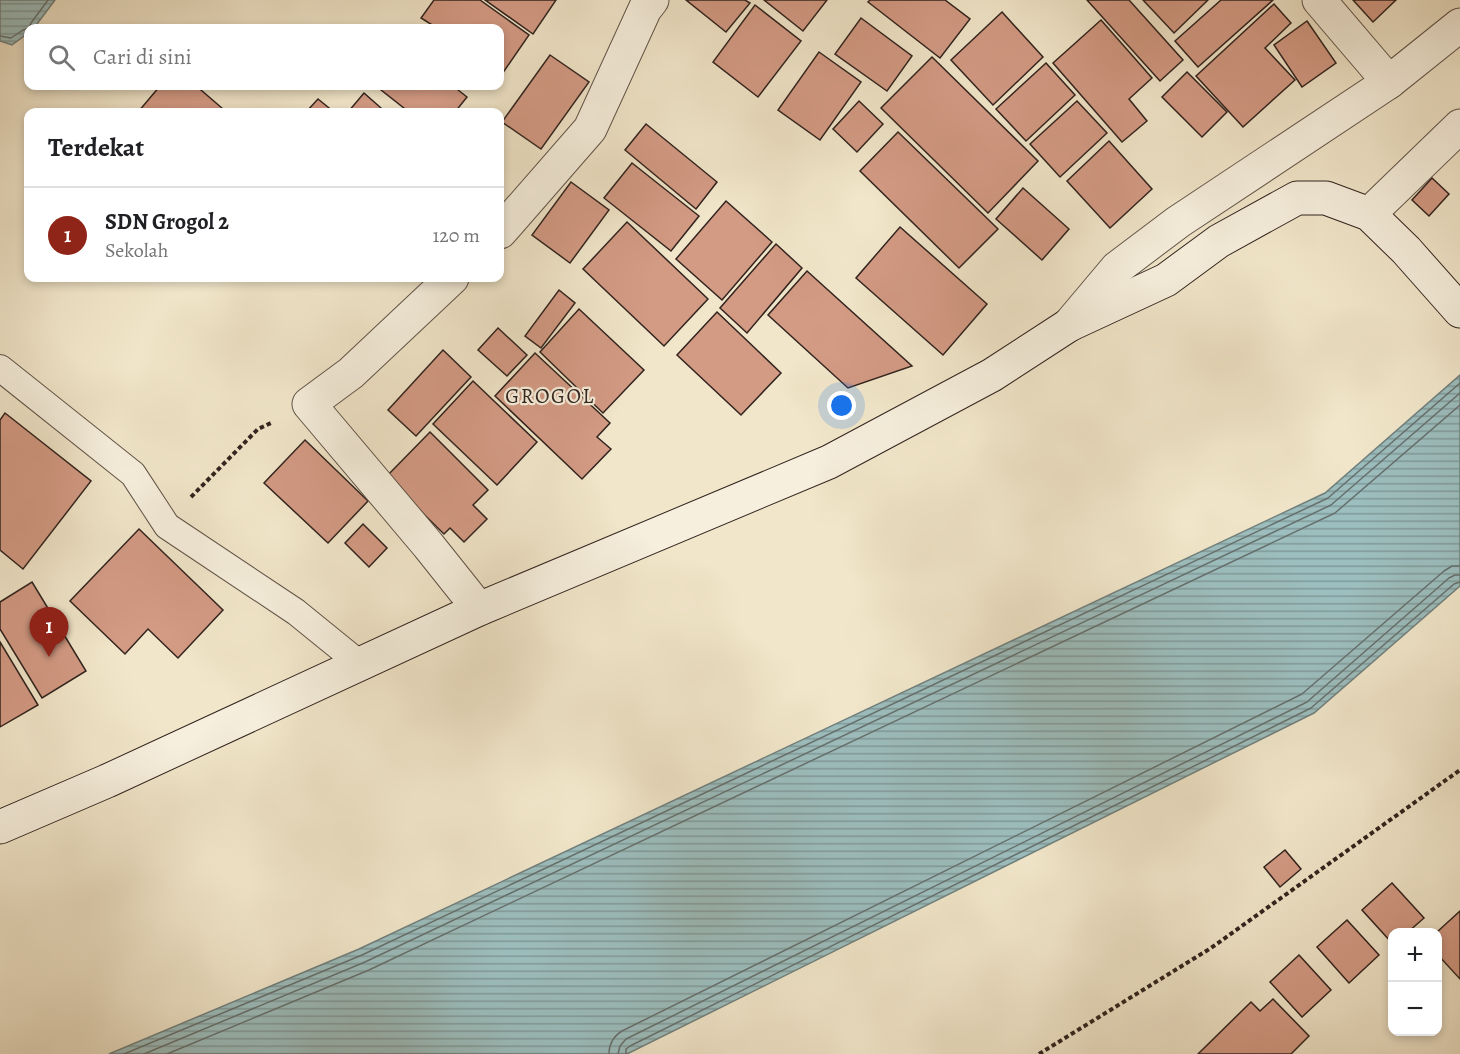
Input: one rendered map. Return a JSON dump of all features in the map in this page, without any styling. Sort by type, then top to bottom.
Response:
[{"type":"main road","points":[[504,228],[590,129],[645,9],[652,0]]},
{"type":"main road","points":[[1319,0],[1389,82]]},
{"type":"main road","points":[[1069,325],[1117,268],[1178,222],[1389,82],[1460,25]]},
{"type":"main road","points":[[1369,214],[1460,126]]},
{"type":"main road","points":[[0,827],[107,781],[478,609],[830,462],[992,375],[1069,325],[1166,280],[1219,241],[1297,198],[1326,198],[1369,214],[1406,250],[1460,311]]},
{"type":"main road","points":[[448,282],[351,373],[309,404],[428,545],[478,609]]},
{"type":"lane","points":[[0,368],[133,474],[167,526],[296,612],[360,664]]},
{"type":"path","points":[[167,526],[185,503],[258,429],[309,404]]},
{"type":"path","points":[[1039,1054],[1211,948],[1460,770]]},
{"type":"water","points":[[0,0],[55,0],[37,24],[24,24],[24,36],[12,45],[0,41]]},
{"type":"water","points":[[1460,375],[1460,586],[1314,713],[627,1054],[109,1054],[359,949],[1325,493]]},
{"type":"building","points":[[434,0],[480,0],[529,35],[504,71],[504,24],[431,24],[421,18]]},
{"type":"building","points":[[485,0],[556,0],[533,34]]},
{"type":"building","points":[[686,0],[745,0],[750,3],[726,32]]},
{"type":"building","points":[[764,0],[827,0],[803,31]]},
{"type":"building","points":[[870,0],[945,0],[970,19],[940,58],[868,2]]},
{"type":"building","points":[[1087,0],[1129,0],[1183,60],[1160,81]]},
{"type":"building","points":[[1143,0],[1208,0],[1174,33]]},
{"type":"building","points":[[1221,0],[1273,0],[1198,67],[1175,41]]},
{"type":"building","points":[[1353,0],[1396,0],[1373,22]]},
{"type":"building","points":[[1274,4],[1291,23],[1265,48],[1295,80],[1243,127],[1196,76]]},
{"type":"building","points":[[755,5],[801,41],[758,97],[713,62]]},
{"type":"building","points":[[1002,12],[1043,57],[993,105],[951,60]]},
{"type":"building","points":[[861,18],[912,56],[887,91],[835,54]]},
{"type":"building","points":[[1101,20],[1152,78],[1129,99],[1147,121],[1122,142],[1053,63]]},
{"type":"building","points":[[1307,21],[1336,63],[1302,87],[1274,45]]},
{"type":"building","points":[[819,52],[861,82],[820,140],[778,110]]},
{"type":"building","points":[[550,55],[589,82],[541,149],[504,123],[504,119]]},
{"type":"building","points":[[932,57],[1038,161],[988,213],[881,108]]},
{"type":"building","points":[[1046,63],[1075,95],[1026,141],[996,109]]},
{"type":"building","points":[[1187,72],[1227,112],[1202,137],[1162,97]]},
{"type":"building","points":[[157,90],[201,90],[222,108],[141,108]]},
{"type":"building","points":[[381,90],[458,90],[467,97],[458,108],[404,108]]},
{"type":"building","points":[[364,93],[381,108],[351,108]]},
{"type":"building","points":[[318,99],[329,108],[310,108]]},
{"type":"building","points":[[859,101],[883,124],[857,152],[833,129]]},
{"type":"building","points":[[1077,101],[1107,133],[1060,177],[1030,144]]},
{"type":"building","points":[[646,124],[717,182],[696,209],[625,150]]},
{"type":"building","points":[[898,132],[998,229],[959,268],[860,171]]},
{"type":"building","points":[[1109,141],[1152,189],[1110,228],[1067,181]]},
{"type":"building","points":[[632,163],[699,216],[671,251],[604,198]]},
{"type":"building","points":[[1432,178],[1449,194],[1429,216],[1412,200]]},
{"type":"building","points":[[571,182],[609,210],[570,263],[532,235]]},
{"type":"building","points":[[1023,188],[1069,229],[1042,260],[996,219]]},
{"type":"building","points":[[726,201],[772,242],[722,300],[676,259]]},
{"type":"building","points":[[627,222],[708,299],[664,346],[583,269]]},
{"type":"building","points":[[900,227],[987,304],[943,355],[856,278]]},
{"type":"building","points":[[776,244],[802,268],[747,333],[720,308]]},
{"type":"building","points":[[807,271],[912,366],[848,388],[768,315]]},
{"type":"building","points":[[559,290],[575,303],[541,348],[525,336]]},
{"type":"building","points":[[579,309],[644,370],[603,413],[540,352]]},
{"type":"building","points":[[717,312],[781,373],[741,415],[677,355]]},
{"type":"building","points":[[498,328],[527,355],[507,376],[478,350]]},
{"type":"building","points":[[443,350],[471,377],[416,436],[388,410]]},
{"type":"building","points":[[535,353],[610,423],[597,437],[611,449],[582,479],[495,396]]},
{"type":"building","points":[[473,381],[537,442],[497,485],[433,424]]},
{"type":"building","points":[[5,413],[91,481],[23,569],[0,550],[0,420]]},
{"type":"building","points":[[430,432],[488,490],[473,505],[487,519],[464,542],[450,528],[444,534],[386,477]]},
{"type":"building","points":[[305,440],[368,501],[328,543],[264,483]]},
{"type":"building","points":[[363,524],[387,548],[369,567],[345,543]]},
{"type":"building","points":[[139,529],[223,610],[178,658],[148,629],[125,654],[70,601]]},
{"type":"building","points":[[32,582],[86,671],[42,698],[0,629],[0,602]]},
{"type":"building","points":[[0,642],[38,705],[0,727]]},
{"type":"building","points":[[1285,850],[1301,869],[1280,887],[1264,867]]},
{"type":"building","points":[[1392,883],[1424,918],[1413,928],[1388,928],[1388,939],[1362,910]]},
{"type":"building","points":[[1460,911],[1460,979],[1442,959],[1441,928]]},
{"type":"building","points":[[1347,920],[1379,955],[1349,983],[1317,947]]},
{"type":"building","points":[[1299,955],[1331,990],[1302,1017],[1270,982]]},
{"type":"building","points":[[1273,999],[1309,1036],[1291,1054],[1198,1054],[1251,1002],[1260,1011]]},
{"type":"place","name":"SDN Grogol 2","points":[[49,657]]},
{"type":"district","name":"GROGOL","points":[[550,396]]}]
